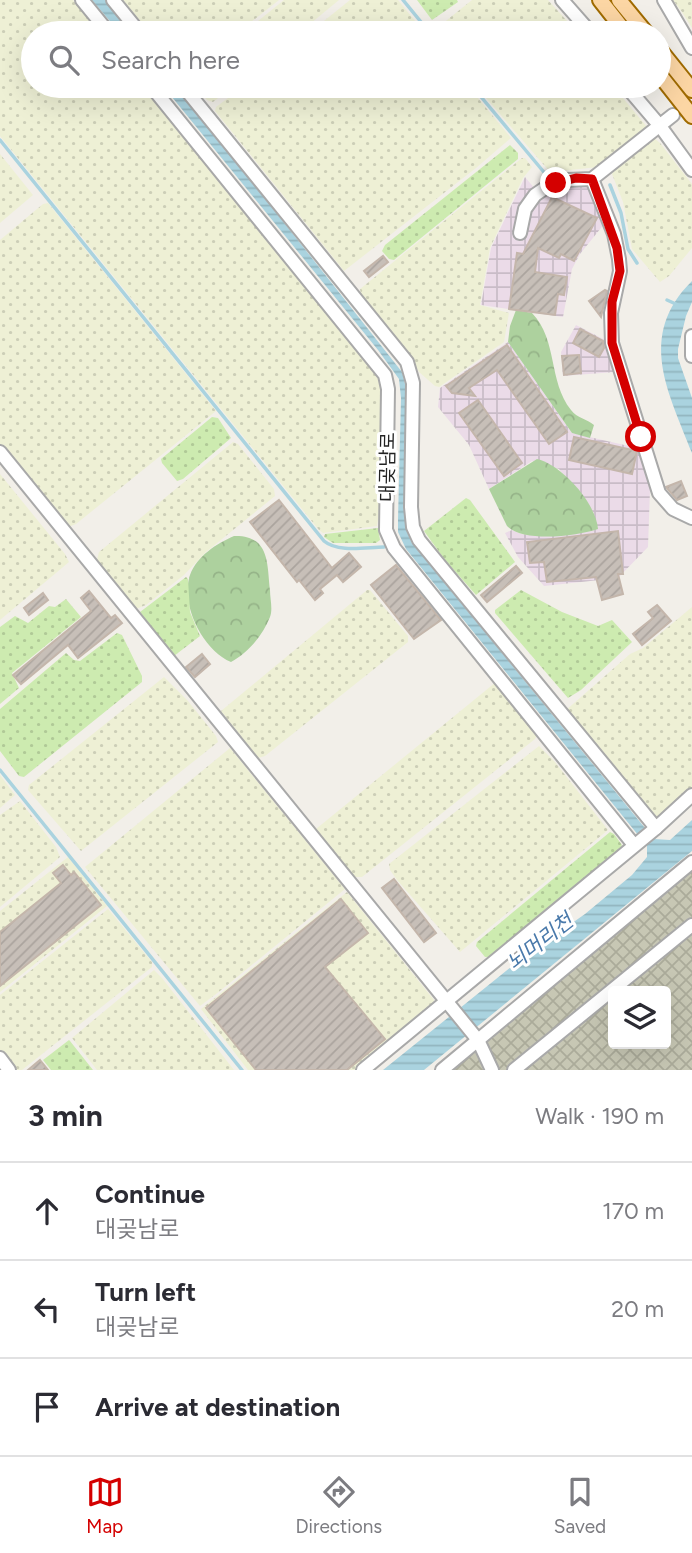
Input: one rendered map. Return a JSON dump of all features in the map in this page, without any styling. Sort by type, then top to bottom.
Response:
[{"type":"main road","points":[[600,0],[617,21]]},
{"type":"main road","points":[[619,0],[636,21]]},
{"type":"main road","points":[[671,64],[692,90]]},
{"type":"main road","points":[[671,89],[692,116]]},
{"type":"street","points":[[82,0],[99,21]]},
{"type":"street","points":[[113,0],[130,21]]},
{"type":"street","points":[[562,0],[580,21]]},
{"type":"street","points":[[664,0],[692,48]]},
{"type":"street","name":"대곶남로","points":[[161,98],[385,375],[388,389],[386,522],[390,542],[634,845]]},
{"type":"street","name":"대곶남로","points":[[193,98],[407,362],[413,383],[412,518],[419,540],[656,828]]},
{"type":"street","points":[[636,98],[692,170]]},
{"type":"street","points":[[520,233],[525,209],[535,195],[548,186],[568,180],[592,179],[673,115]]},
{"type":"street","points":[[592,179],[617,248],[620,271],[612,302],[611,325],[612,343],[619,370],[659,492],[673,509],[692,518]]},
{"type":"street","points":[[692,336],[692,356]]},
{"type":"street","points":[[0,452],[478,1040],[492,1070]]},
{"type":"street","points":[[363,1070],[656,828],[692,795]]},
{"type":"street","points":[[442,1070],[692,862]]},
{"type":"street","points":[[514,1070],[692,925]]},
{"type":"street","points":[[0,1058],[9,1070]]},
{"type":"shaded area","points":[[0,0],[73,0],[90,21],[21,21],[21,98],[153,98],[378,374],[382,385],[382,407],[377,526],[323,533],[319,530],[0,136]]},
{"type":"shaded area","points":[[123,0],[279,0],[252,21],[140,21]]},
{"type":"shaded area","points":[[284,0],[339,0],[314,21],[258,21]]},
{"type":"shaded area","points":[[350,0],[398,0],[415,21],[324,21]]},
{"type":"shaded area","points":[[472,0],[548,0],[567,21],[446,21]]},
{"type":"shaded area","points":[[673,0],[692,0],[692,28],[682,12]]},
{"type":"shaded area","points":[[228,98],[478,98],[511,138],[344,271],[215,111],[216,107]]},
{"type":"shaded area","points":[[486,98],[623,98],[647,127],[599,167],[550,172]]},
{"type":"shaded area","points":[[654,138],[692,184],[692,248],[669,276],[660,282],[632,249],[623,202],[612,174],[615,168]]},
{"type":"shaded area","points":[[0,154],[33,195],[0,223]]},
{"type":"shaded area","points":[[522,158],[532,167],[523,178],[490,248],[480,305],[509,313],[504,342],[439,387],[435,386],[419,372],[409,354],[361,295],[360,289]]},
{"type":"shaded area","points":[[525,177],[541,196],[548,191],[580,183],[594,191],[605,223],[580,254],[572,269],[563,317],[481,305],[491,248]]},
{"type":"shaded area","points":[[48,203],[216,411],[76,524],[68,527],[0,445],[0,240],[43,204]]},
{"type":"shaded area","points":[[576,325],[609,342],[615,372],[563,376],[561,352]]},
{"type":"shaded area","points":[[508,342],[572,433],[642,449],[650,490],[648,547],[618,578],[544,586],[518,557],[505,533],[512,530],[521,534],[547,536],[595,530],[594,513],[559,469],[532,461],[489,489],[469,445],[438,407],[440,388]]},
{"type":"shaded area","points":[[233,442],[238,444],[274,489],[275,496],[206,552],[184,575],[146,605],[136,609],[97,560],[99,552]]},
{"type":"shaded area","points":[[0,474],[69,562],[0,620]]},
{"type":"shaded area","points":[[370,590],[408,636],[408,642],[265,756],[258,758],[221,711]]},
{"type":"shaded area","points":[[692,607],[692,789],[660,818],[655,817],[565,711],[630,654],[643,648]]},
{"type":"shaded area","points":[[164,677],[188,701],[218,742],[81,851],[28,790],[29,785]]},
{"type":"shaded area","points":[[496,682],[537,735],[535,739],[362,877],[352,877],[314,831]]},
{"type":"shaded area","points":[[539,746],[555,762],[608,830],[460,952],[397,880],[389,864]]},
{"type":"shaded area","points":[[230,748],[345,889],[200,1006],[85,867]]},
{"type":"shaded area","points":[[0,775],[15,795],[0,808]]},
{"type":"shaded area","points":[[20,801],[56,847],[60,857],[0,907],[0,815]]},
{"type":"shaded area","points":[[68,857],[107,906],[0,992],[0,911]]},
{"type":"shaded area","points":[[692,870],[692,1070],[446,1070]]},
{"type":"shaded area","points":[[347,892],[434,1000],[433,1005],[357,1070],[248,1070],[201,1009]]},
{"type":"shaded area","points":[[108,909],[152,962],[152,967],[22,1070],[16,1070],[0,1051],[0,995]]},
{"type":"shaded area","points":[[154,970],[234,1070],[97,1070],[72,1038]]},
{"type":"green space","points":[[417,0],[457,0],[458,2],[432,20]]},
{"type":"green space","points":[[510,145],[518,153],[518,159],[394,260],[389,259],[382,251],[385,245]]},
{"type":"green space","points":[[516,310],[532,313],[540,324],[546,335],[564,399],[573,413],[594,425],[590,438],[572,433],[508,342]]},
{"type":"green space","points":[[212,417],[218,418],[231,438],[183,479],[177,481],[161,459]]},
{"type":"green space","points":[[537,459],[557,469],[576,486],[591,508],[598,529],[564,536],[538,536],[525,535],[507,526],[489,489]]},
{"type":"green space","points":[[466,498],[515,562],[476,595],[424,531]]},
{"type":"green space","points":[[378,528],[380,540],[376,543],[333,543],[324,537],[325,534]]},
{"type":"green space","points":[[234,536],[254,540],[264,553],[271,611],[259,637],[249,649],[231,662],[211,648],[196,625],[188,600],[188,587],[193,568],[202,556]]},
{"type":"green space","points":[[186,577],[190,612],[200,636],[174,656],[140,612]]},
{"type":"green space","points":[[521,590],[562,612],[598,626],[612,620],[632,642],[581,690],[568,698],[495,613],[495,610]]},
{"type":"green space","points":[[66,599],[81,617],[12,673],[19,688],[0,704],[0,627],[15,616],[28,623],[49,606],[55,607]]},
{"type":"green space","points":[[117,633],[122,635],[142,676],[142,682],[24,777],[19,776],[0,751],[0,709],[66,653],[74,660],[80,661]]},
{"type":"green space","points":[[610,832],[622,845],[619,851],[490,957],[485,957],[476,946],[477,942]]},
{"type":"green space","points":[[69,1040],[93,1070],[51,1070],[43,1060]]},
{"type":"water","points":[[92,0],[105,0],[122,21],[110,21]]},
{"type":"water","points":[[173,98],[185,98],[402,372],[406,386],[408,418],[405,516],[412,543],[654,839],[670,840],[692,820],[692,851],[424,1070],[383,1070],[521,959],[585,914],[632,875],[647,857],[647,846],[406,549],[398,532],[401,398],[399,379]]},
{"type":"water","points":[[692,281],[692,302],[686,316],[678,358],[692,398],[692,453],[667,387],[661,344],[665,323],[675,302]]},
{"type":"building","points":[[552,197],[597,218],[574,261],[561,254],[559,258],[538,248],[535,272],[567,277],[564,295],[558,294],[555,315],[509,309],[517,253],[523,254]]},
{"type":"building","points":[[383,256],[388,262],[369,277],[364,271]]},
{"type":"building","points":[[607,291],[601,317],[589,301]]},
{"type":"building","points":[[580,329],[603,341],[604,348],[599,357],[573,343]]},
{"type":"building","points":[[507,345],[567,432],[549,444],[497,370],[469,388],[475,396],[452,393],[446,386]]},
{"type":"building","points":[[579,355],[581,373],[564,375],[562,356]]},
{"type":"building","points":[[478,400],[522,463],[504,476],[459,413]]},
{"type":"building","points":[[574,437],[637,451],[632,474],[569,460]]},
{"type":"building","points":[[681,481],[687,496],[677,500],[666,487]]},
{"type":"building","points":[[279,500],[332,568],[349,553],[361,567],[343,582],[337,575],[320,589],[323,593],[315,600],[299,580],[297,582],[250,522]]},
{"type":"building","points":[[618,531],[623,574],[618,574],[623,594],[602,600],[596,577],[547,582],[544,562],[530,563],[527,542]]},
{"type":"building","points":[[396,565],[441,620],[414,639],[371,585]]},
{"type":"building","points":[[516,566],[522,573],[487,602],[481,595]]},
{"type":"building","points":[[89,591],[111,618],[115,615],[122,623],[78,658],[68,645],[21,684],[13,675],[91,611],[81,598]]},
{"type":"building","points":[[43,593],[48,600],[29,615],[24,608]]},
{"type":"building","points":[[657,605],[671,621],[642,645],[633,634],[653,618],[648,612]]},
{"type":"building","points":[[202,654],[210,664],[195,677],[186,667]]},
{"type":"building","points":[[63,865],[71,875],[74,872],[101,905],[0,986],[0,932],[61,883],[53,873]]},
{"type":"building","points":[[394,879],[436,933],[424,942],[382,888]]},
{"type":"building","points":[[341,899],[368,933],[325,967],[385,1039],[347,1070],[256,1070],[206,1008]]},
{"type":"building","points":[[40,1060],[48,1070],[28,1070]]},
{"type":"waterway","points":[[403,0],[420,21]]},
{"type":"waterway","points":[[482,98],[548,177]]},
{"type":"waterway","points":[[0,140],[324,541],[345,548],[384,547]]},
{"type":"waterway","points":[[610,185],[621,213],[628,249],[637,263]]},
{"type":"waterway","points":[[667,300],[678,305]]},
{"type":"waterway","points":[[0,770],[242,1070]]},
{"type":"route","points":[[556,183],[576,178],[592,179],[614,234],[620,271],[612,302],[612,343],[641,437]]},
{"type":"water label","name":"뇌머리천","points":[[540,942]]}]
